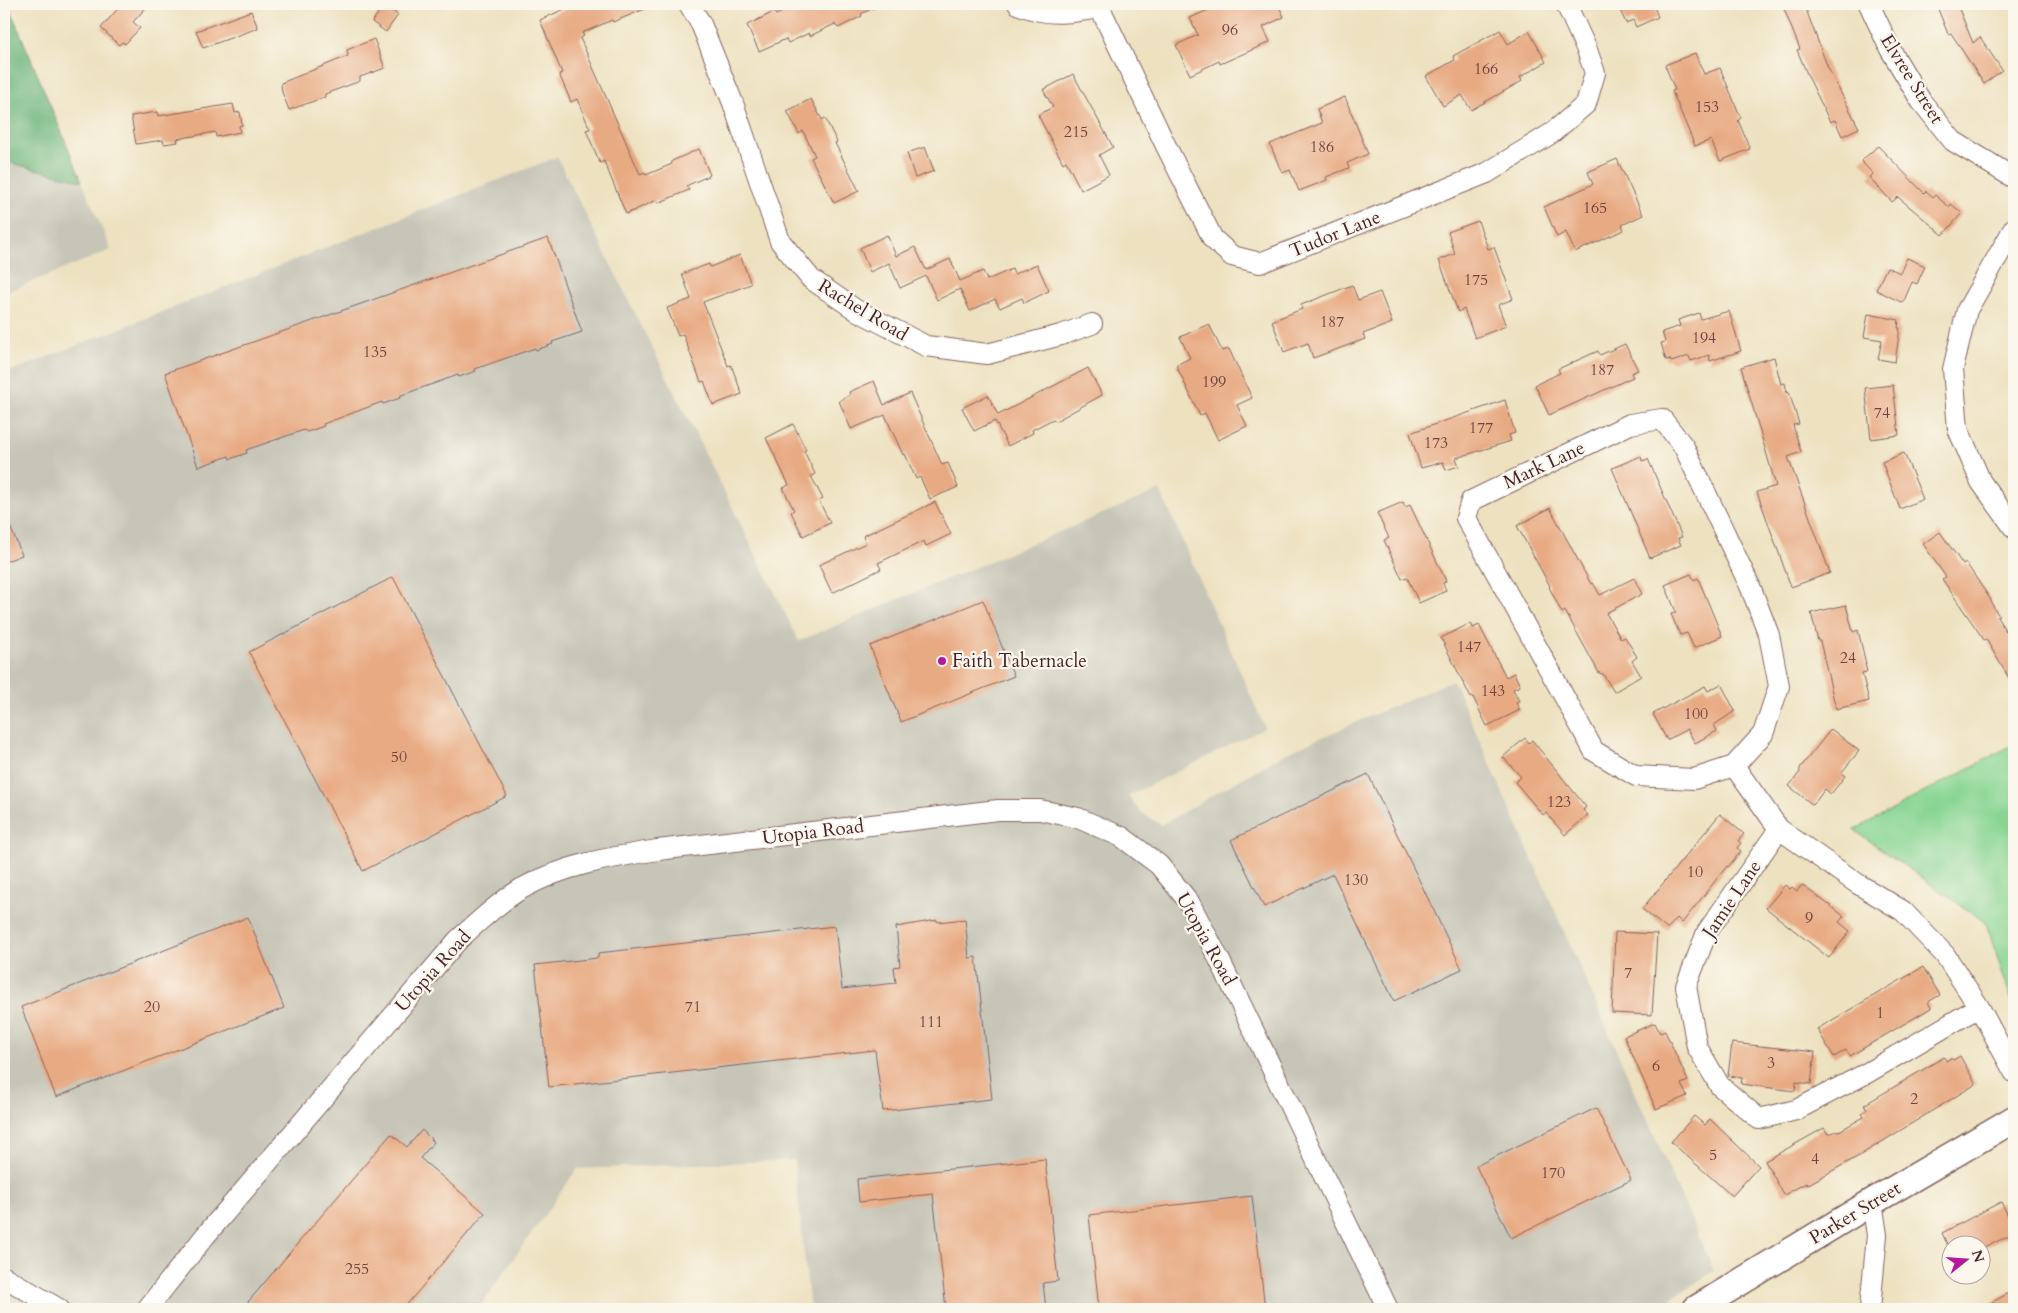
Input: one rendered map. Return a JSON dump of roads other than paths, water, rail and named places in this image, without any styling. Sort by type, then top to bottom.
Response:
[{"type":"street","name":"Rachel Road","points":[[689,4],[701,24],[733,103],[780,241],[811,279],[856,310],[926,346],[987,354],[1061,335],[1092,324]]},
{"type":"street","name":"Tudor Lane","points":[[1018,4],[1030,9],[1064,14],[1104,6],[1166,146],[1213,239],[1232,256],[1260,263],[1486,173],[1552,133],[1586,104],[1595,73],[1587,50],[1566,4]]},
{"type":"street","name":"Elvree Street","points":[[1869,4],[1890,49],[1921,101],[1953,141],[2014,178]]},
{"type":"street","points":[[2014,228],[1967,310],[1953,369],[1958,429],[1981,482],[2014,528]]},
{"type":"street","name":"Mark Lane","points":[[1662,419],[1684,447],[1750,586],[1769,635],[1779,686],[1763,734],[1734,766],[1694,779],[1636,776],[1594,751],[1466,518],[1471,500],[1630,424],[1662,419]]},
{"type":"street","points":[[1734,766],[1780,829],[1858,884],[1903,911],[1945,954],[1979,1007],[2014,1072]]},
{"type":"street","name":"Utopia Road","points":[[147,1309],[206,1236],[458,940],[485,915],[522,889],[561,872],[607,858],[658,850],[998,810],[1040,810],[1078,818],[1122,837],[1159,864],[1189,902],[1219,959],[1388,1309]]},
{"type":"street","name":"Jamie Lane","points":[[1780,829],[1707,932],[1686,986],[1697,1047],[1720,1086],[1758,1119],[1796,1110],[1867,1073],[1979,1007]]},
{"type":"street","name":"Parker Street","points":[[1696,1309],[1872,1202],[2014,1119]]},
{"type":"street","points":[[1870,1309],[1877,1234],[1872,1202]]},
{"type":"street","points":[[4,1277],[59,1309]]},
{"type":"place","name":"Faith Tabernacle","points":[[942,661]]}]
